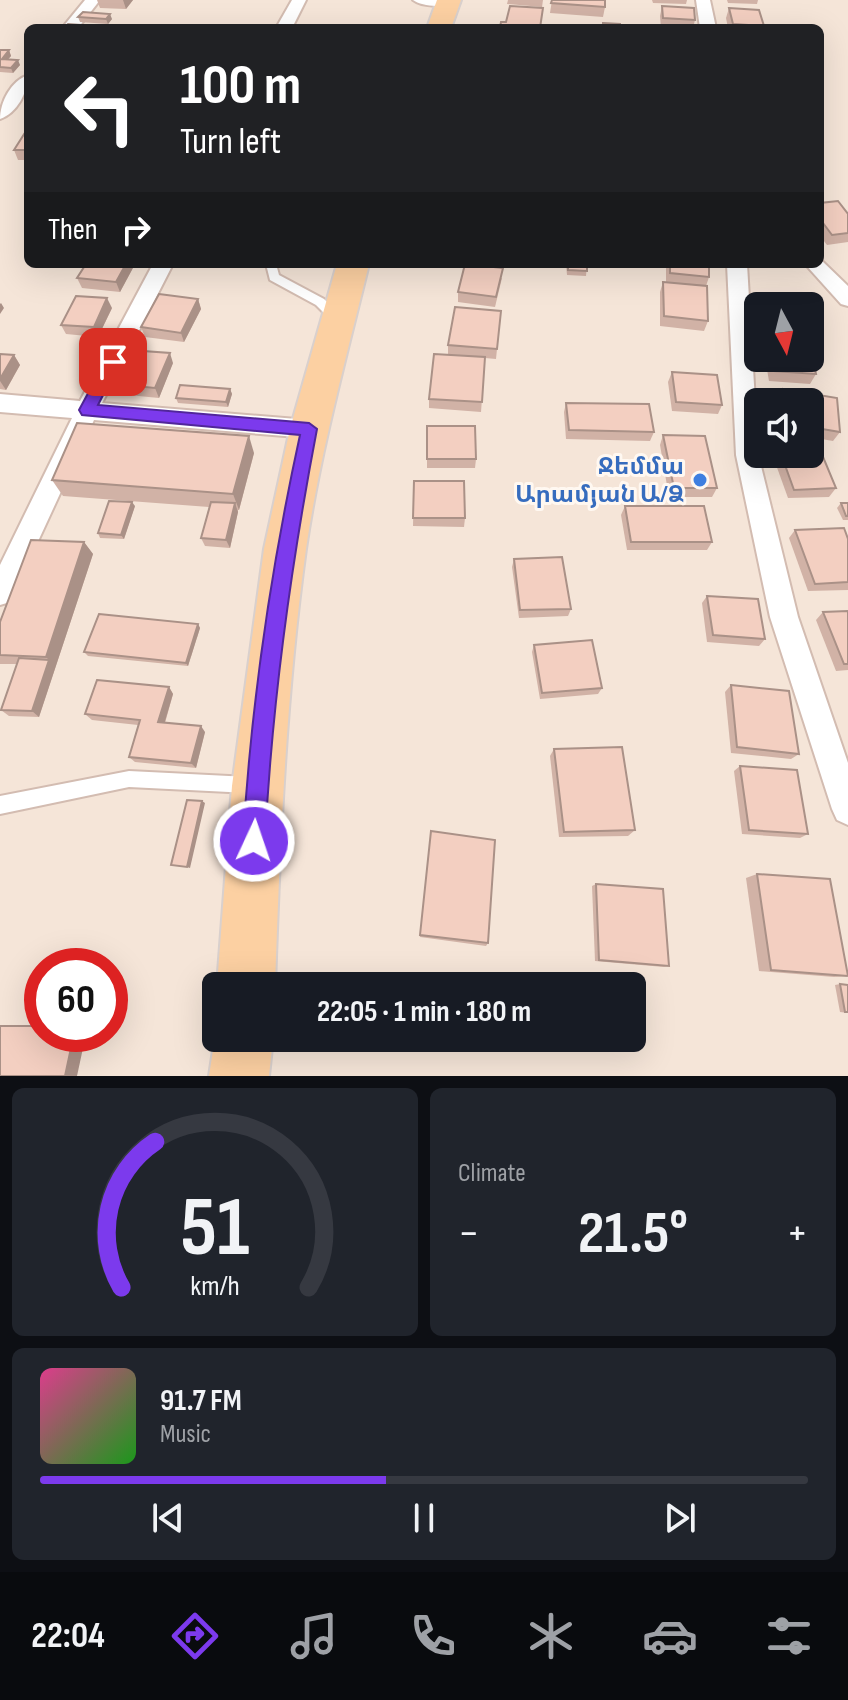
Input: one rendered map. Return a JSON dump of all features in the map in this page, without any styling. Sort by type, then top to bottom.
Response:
[{"type":"main road","points":[[440,24],[449,1]]},
{"type":"main road","points":[[247,972],[257,786],[285,549],[309,429],[352,268]]},
{"type":"main road","points":[[239,1076],[242,1052]]},
{"type":"street","points":[[73,24],[93,0]]},
{"type":"street","points":[[286,24],[299,0]]},
{"type":"street","points":[[420,0],[449,1]]},
{"type":"street","points":[[703,0],[707,24]]},
{"type":"street","points":[[0,114],[24,85]]},
{"type":"street","points":[[0,593],[87,410],[161,268]]},
{"type":"street","points":[[737,268],[748,455],[784,617],[848,809]]},
{"type":"street","points":[[819,268],[848,299]]},
{"type":"street","points":[[0,403],[309,429]]},
{"type":"lane","points":[[272,268],[274,277],[320,302],[339,320]]},
{"type":"lane","points":[[0,805],[129,779],[257,786]]},
{"type":"shaded area","points":[[0,0],[848,0],[848,1076],[0,1076]]},
{"type":"building","points":[[552,0],[605,0],[605,7],[551,3]]},
{"type":"building","points":[[510,6],[543,8],[541,24],[501,24],[506,22]]},
{"type":"building","points":[[662,6],[694,8],[695,20],[663,18]]},
{"type":"building","points":[[729,8],[759,10],[763,24],[733,24]]},
{"type":"building","points":[[83,12],[110,14],[106,19],[78,17]]},
{"type":"building","points":[[0,50],[9,50],[2,59],[18,60],[11,68],[0,67]]},
{"type":"building","points":[[24,134],[24,150],[14,150]]},
{"type":"building","points":[[838,201],[848,214],[848,233],[832,235],[824,224],[824,203]]},
{"type":"building","points":[[83,268],[124,268],[116,282],[77,278]]},
{"type":"building","points":[[464,268],[503,268],[496,297],[458,292]]},
{"type":"building","points":[[568,268],[587,268],[587,271]]},
{"type":"building","points":[[670,268],[709,268],[709,277],[670,273]]},
{"type":"building","points":[[663,282],[707,286],[708,321],[664,316]]},
{"type":"building","points":[[159,294],[198,299],[181,333],[141,327]]},
{"type":"building","points":[[76,296],[107,298],[94,327],[61,325]]},
{"type":"building","points":[[455,307],[501,311],[497,349],[448,345]]},
{"type":"building","points":[[129,350],[170,353],[155,388],[113,384]]},
{"type":"building","points":[[0,354],[14,355],[0,379]]},
{"type":"building","points":[[434,354],[485,357],[482,402],[429,399]]},
{"type":"building","points":[[672,372],[717,375],[722,405],[676,402]]},
{"type":"building","points":[[180,385],[230,389],[226,402],[176,398]]},
{"type":"building","points":[[824,396],[837,398],[840,432],[824,429]]},
{"type":"building","points":[[566,403],[649,404],[654,432],[569,430]]},
{"type":"building","points":[[77,423],[249,436],[233,494],[52,480]]},
{"type":"building","points":[[427,426],[475,426],[476,459],[427,459]]},
{"type":"building","points":[[663,435],[705,436],[717,488],[674,488]]},
{"type":"building","points":[[824,459],[836,488],[794,490],[786,468],[824,468]]},
{"type":"building","points":[[414,481],[464,481],[465,518],[413,518]]},
{"type":"building","points":[[109,501],[132,502],[121,535],[98,533]]},
{"type":"building","points":[[211,502],[235,503],[226,540],[201,538]]},
{"type":"building","points":[[841,503],[848,503],[848,516],[846,516]]},
{"type":"building","points":[[625,506],[704,506],[712,542],[631,542]]},
{"type":"building","points":[[844,528],[848,539],[848,582],[815,584],[795,530]]},
{"type":"building","points":[[31,540],[84,542],[46,657],[0,655],[0,622]]},
{"type":"building","points":[[562,557],[571,609],[520,610],[514,559]]},
{"type":"building","points":[[707,596],[758,599],[765,639],[713,635]]},
{"type":"building","points":[[848,611],[848,664],[844,664],[823,612]]},
{"type":"building","points":[[99,614],[198,624],[186,663],[84,652]]},
{"type":"building","points":[[592,640],[602,688],[542,693],[534,645]]},
{"type":"building","points":[[19,658],[49,660],[32,711],[1,710]]},
{"type":"building","points":[[97,680],[169,687],[158,722],[201,726],[191,763],[129,757],[140,720],[85,714]]},
{"type":"building","points":[[731,685],[789,691],[799,754],[737,747]]},
{"type":"building","points":[[622,747],[635,830],[564,832],[554,749]]},
{"type":"building","points":[[740,766],[797,770],[808,834],[749,830]]},
{"type":"building","points":[[187,800],[202,801],[187,867],[171,865]]},
{"type":"building","points":[[431,831],[495,840],[488,943],[420,935]]},
{"type":"building","points":[[757,874],[830,879],[848,976],[771,970]]},
{"type":"building","points":[[596,884],[663,889],[669,966],[599,960]]},
{"type":"building","points":[[840,984],[848,985],[848,1012],[845,1012]]},
{"type":"building","points":[[0,1026],[24,1026],[24,1052],[70,1052],[65,1076],[0,1076]]},
{"type":"place","name":"Ջեմմա Արամյան Ա/Ձ","points":[[700,480]]},
{"type":"route","points":[[113,362],[87,410],[309,429],[285,549],[257,786],[254,841]]}]
